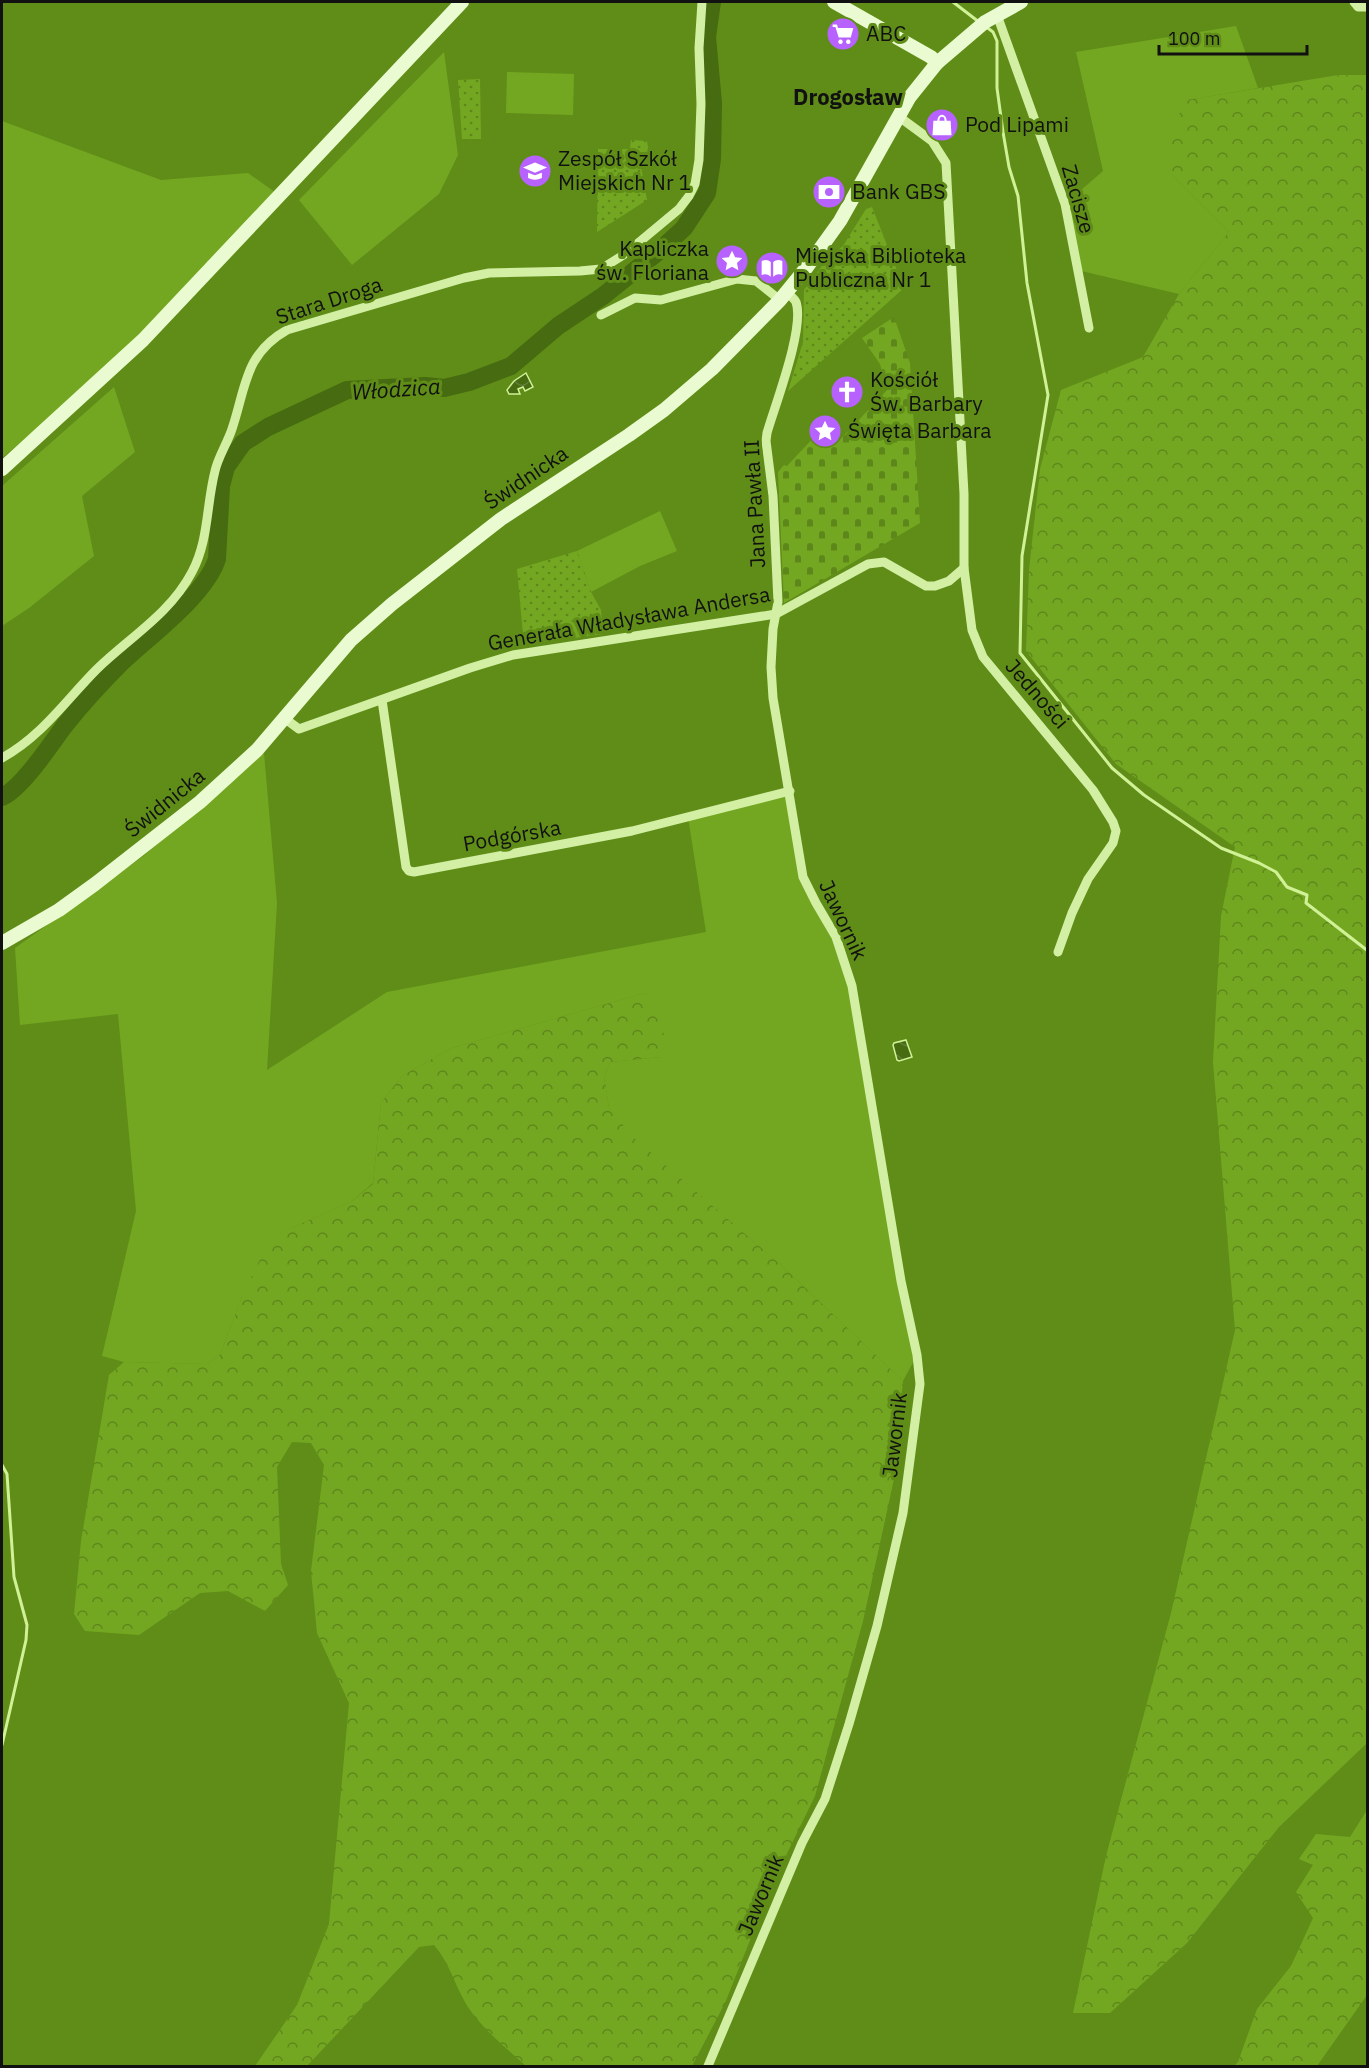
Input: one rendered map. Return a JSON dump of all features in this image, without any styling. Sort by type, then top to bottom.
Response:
[{"type":"street","points":[[2,470],[142,340],[462,2]]},
{"type":"street","name":"Stara Droga","points":[[2,758],[30,740],[101,665],[160,615],[192,573],[204,544],[214,472],[233,427],[245,380],[262,350],[273,338],[287,330],[464,278],[489,273],[580,272],[601,268],[625,254],[679,209],[695,184],[699,160],[701,104],[699,48],[702,2]]},
{"type":"street","points":[[834,2],[931,57],[937,63]]},
{"type":"street","name":"Świdnicka","points":[[2,943],[59,910],[157,837],[236,770],[270,736],[351,640],[392,604],[501,519],[664,410],[712,369],[783,296],[840,221],[909,98],[937,63],[987,21],[1021,2]]},
{"type":"street","points":[[1354,2],[1360,8],[1368,7]]},
{"type":"street","name":"Zacisze","points":[[987,21],[1065,204],[1089,328]]},
{"type":"street","points":[[898,116],[932,141],[946,163],[964,494],[964,568]]},
{"type":"street","points":[[601,315],[635,298],[661,300],[737,279],[756,281],[783,296]]},
{"type":"street","name":"Jana Pawła II","points":[[783,296],[794,298],[797,305],[795,340],[766,441],[773,496],[778,602],[771,667],[773,698],[790,790]]},
{"type":"street","name":"Generała Władysława Andersa","points":[[284,718],[299,729],[513,655],[776,614],[868,564],[884,562],[926,586],[949,582],[964,568]]},
{"type":"street","name":"Jedności","points":[[964,568],[970,622],[983,657],[1093,790],[1116,831],[1113,843],[1088,879],[1072,913],[1058,952]]},
{"type":"street","name":"Podgórska","points":[[382,700],[406,867],[409,871],[520,853],[632,831],[790,790]]},
{"type":"street","name":"Jawornik","points":[[708,2067],[802,1843],[825,1799],[849,1724],[877,1626],[903,1513],[920,1384],[917,1355],[901,1281],[852,986],[836,937],[803,877],[790,790]]},
{"type":"green space","points":[[1236,26],[1258,88],[1188,100],[1172,175],[1229,232],[1179,294],[1077,270],[1065,204],[1103,171],[1076,52]]},
{"type":"green space","points":[[444,52],[458,155],[439,194],[352,265],[299,200]]},
{"type":"green space","points":[[507,72],[574,74],[573,115],[506,113]]},
{"type":"green space","points":[[1338,75],[1368,75],[1367,1743],[1279,1827],[1187,1943],[1110,2013],[1073,2013],[1106,1856],[1171,1613],[1235,1330],[1213,1062],[1221,916],[1235,847],[1116,764],[1026,651],[1029,570],[1040,469],[1061,390],[1143,357],[1179,294],[1229,232],[1172,175],[1167,136],[1187,100]]},
{"type":"green space","points":[[480,79],[481,139],[462,139],[458,80]]},
{"type":"green space","points":[[2,121],[161,180],[248,173],[279,195],[143,340],[2,458]]},
{"type":"green space","points":[[631,140],[647,141],[650,160],[640,161],[647,200],[597,232],[598,149],[630,149]]},
{"type":"green space","points":[[872,207],[904,288],[788,391],[803,342],[804,290],[827,259],[843,246],[866,209]]},
{"type":"green space","points":[[894,317],[910,363],[920,523],[784,603],[778,472],[784,465],[787,466],[818,433],[831,444],[836,444],[888,389],[889,385],[884,378],[880,364],[862,338]]},
{"type":"green space","points":[[114,387],[135,452],[82,496],[94,556],[29,608],[2,626],[2,486]]},
{"type":"green space","points":[[660,511],[677,551],[640,566],[591,592],[577,551]]},
{"type":"green space","points":[[577,551],[591,592],[601,610],[603,634],[524,645],[517,569]]},
{"type":"green space","points":[[264,753],[277,903],[267,1070],[387,992],[706,932],[688,817],[790,791],[803,877],[844,957],[917,1355],[903,1381],[782,1266],[631,1137],[609,1108],[604,1077],[610,1062],[661,1057],[645,993],[452,1048],[402,1076],[381,1103],[373,1183],[352,1201],[292,1228],[242,1297],[220,1355],[207,1364],[124,1362],[102,1356],[136,1211],[118,1014],[20,1025],[15,948],[142,857]]},
{"type":"green space","points":[[645,993],[655,998],[667,1048],[661,1057],[610,1062],[604,1077],[609,1108],[632,1136],[782,1266],[903,1381],[894,1479],[863,1621],[815,1796],[774,1880],[725,2003],[692,2066],[526,2066],[493,2036],[470,2010],[444,1958],[434,1945],[419,1947],[307,2066],[255,2066],[297,2005],[329,1924],[349,1703],[317,1633],[311,1571],[324,1465],[311,1443],[292,1442],[277,1467],[281,1564],[288,1585],[265,1611],[228,1591],[200,1593],[139,1635],[85,1631],[74,1614],[81,1541],[109,1375],[124,1362],[207,1364],[220,1355],[242,1297],[262,1255],[292,1228],[352,1201],[373,1184],[381,1103],[402,1076],[452,1048]]},
{"type":"green space","points":[[1367,1810],[1367,1995],[1317,2066],[1234,2066],[1238,2062],[1257,2009],[1291,1966],[1313,1918],[1296,1892],[1313,1865],[1299,1859],[1316,1834],[1350,1837]]},
{"type":"water","points":[[526,373],[533,387],[525,391],[523,387],[518,389],[520,394],[509,394],[507,390],[514,381]]},
{"type":"water","points":[[906,1040],[912,1057],[899,1061],[893,1045]]},
{"type":"waterway","name":"Włodzica","points":[[2,797],[27,775],[65,725],[99,686],[189,601],[211,573],[217,559],[221,486],[226,467],[243,443],[268,427],[347,390],[425,386],[444,388],[469,382],[511,366],[558,326],[603,296],[684,228],[707,193],[712,159],[713,103],[707,37],[712,2]]},
{"type":"waterway","points":[[953,2],[979,22]]},
{"type":"waterway","points":[[985,26],[993,32],[997,41],[997,88],[1003,132],[1009,167],[1018,196],[1027,283],[1048,395],[1022,556],[1020,653],[1112,768],[1144,795],[1221,848],[1276,872],[1287,887],[1307,895],[1306,903],[1368,951]]},
{"type":"waterway","points":[[2,1465],[7,1474],[14,1577],[27,1625],[26,1640],[2,1745]]},
{"type":"place","name":"ABC","points":[[843,34]]},
{"type":"place","name":"Pod Lipami","points":[[942,125]]},
{"type":"place","name":"Zespół Szkół Miejskich Nr 1","points":[[535,171]]},
{"type":"place","name":"Bank GBS","points":[[829,192]]},
{"type":"place","name":"Kapliczka św. Floriana","points":[[732,261]]},
{"type":"place","name":"Miejska Biblioteka Publiczna Nr 1","points":[[772,268]]},
{"type":"place","name":"Kościół Św. Barbary","points":[[847,392]]},
{"type":"place","name":"Święta Barbara","points":[[825,431]]},
{"type":"district","name":"Drogosław","points":[[848,97]]}]
